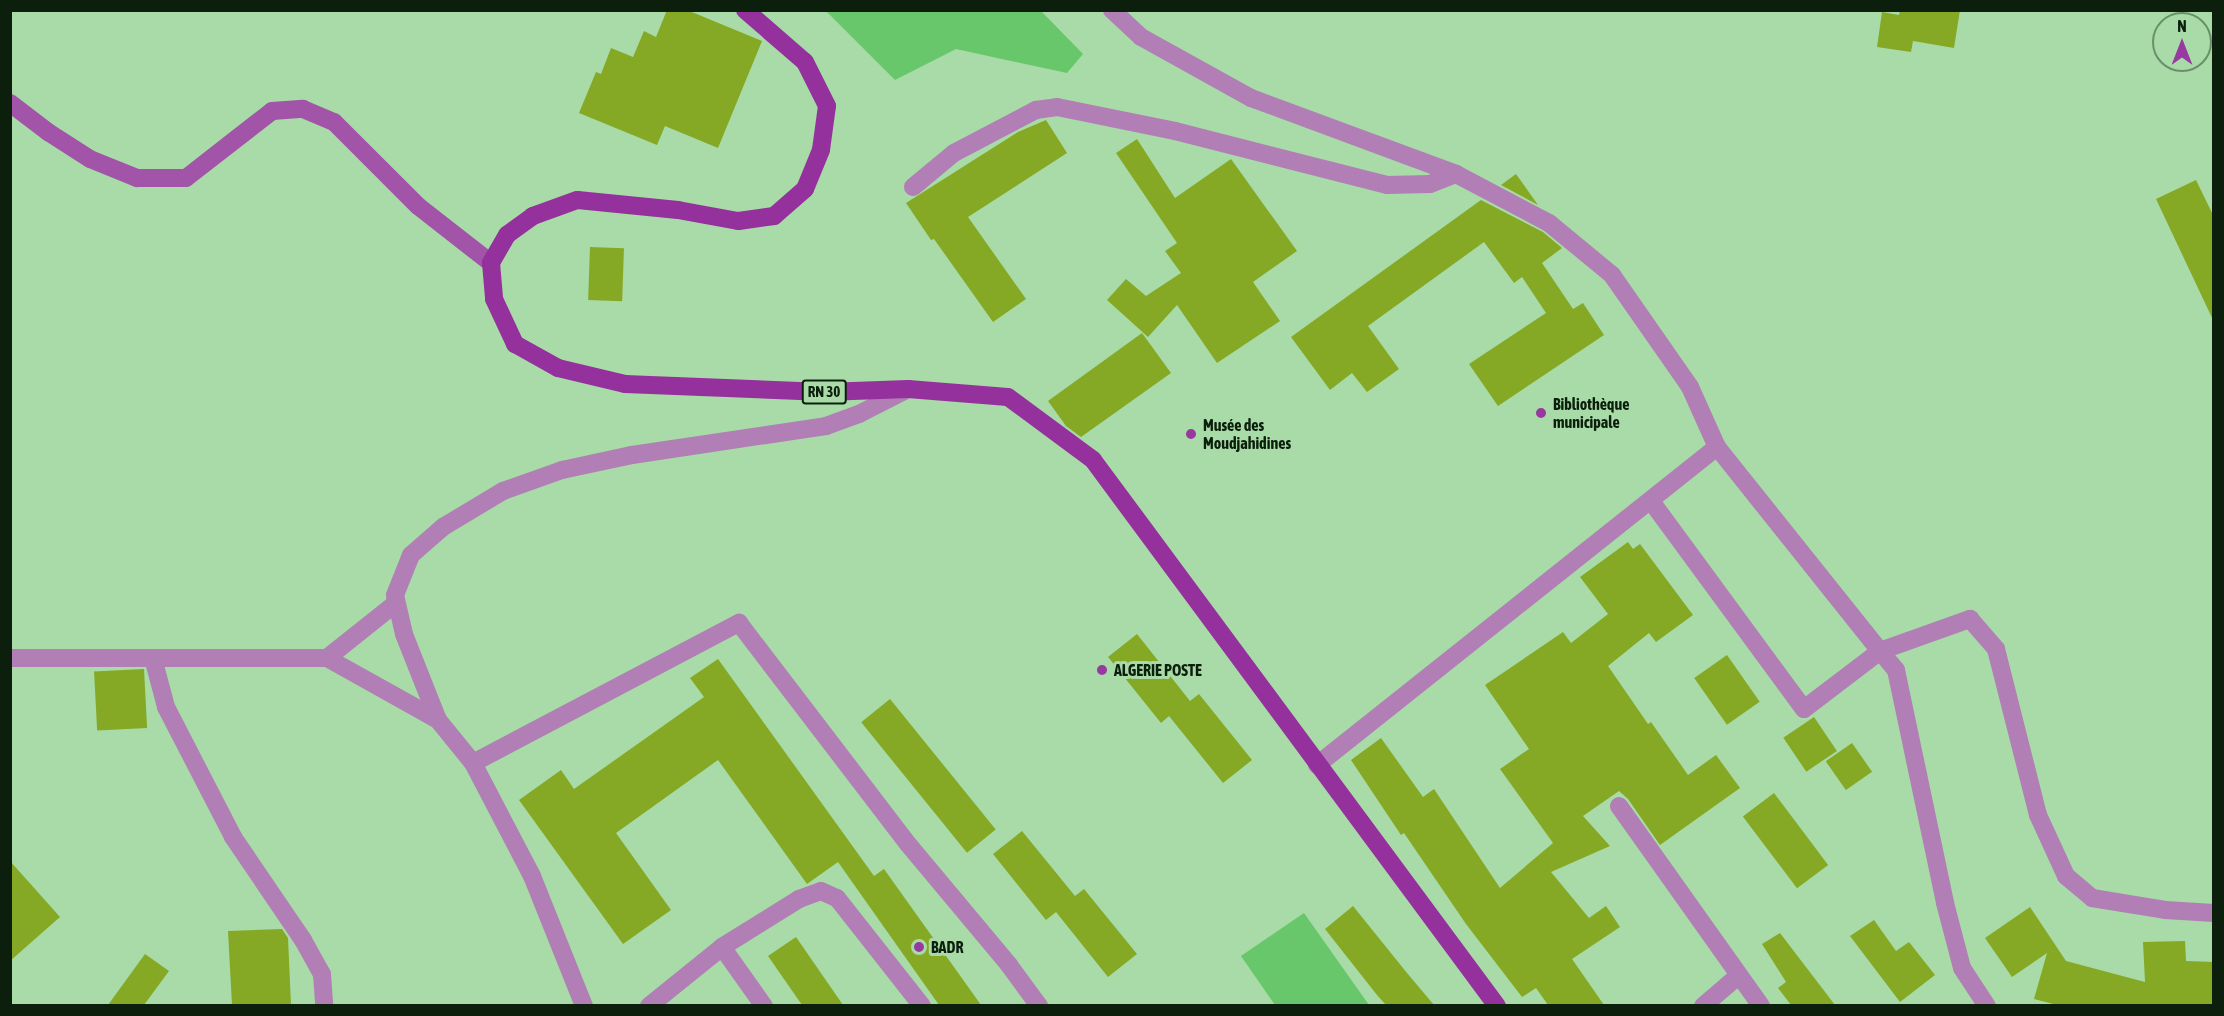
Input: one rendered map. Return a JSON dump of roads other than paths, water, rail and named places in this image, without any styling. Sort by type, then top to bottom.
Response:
[{"type":"main road","points":[[491,263],[507,236],[533,216],[577,200],[678,210],[738,221],[774,216],[805,189],[820,150],[827,106],[805,62],[745,10]]},
{"type":"main road","name":"RN 30","points":[[491,263],[494,299],[515,344],[558,368],[625,384],[825,392],[908,389],[1008,397],[1093,460],[1497,1005]]},
{"type":"street","points":[[1112,10],[1141,37],[1251,98],[1456,174],[1549,223],[1612,275],[1690,387],[1717,447],[1896,670],[1944,903],[1962,968],[1986,1005]]},
{"type":"street","points":[[10,103],[48,132],[90,159],[137,178],[186,178],[272,111],[303,109],[334,122],[418,206],[491,263]]},
{"type":"street","points":[[913,187],[954,153],[1036,110],[1057,107],[1175,131],[1387,185],[1430,184],[1456,174]]},
{"type":"street","points":[[584,1005],[532,876],[473,763],[438,720],[404,634],[394,595],[411,555],[444,527],[503,491],[562,470],[632,455],[826,426],[859,414],[908,389]]},
{"type":"street","points":[[1317,765],[1717,447]]},
{"type":"street","points":[[1651,501],[1804,709],[1880,651],[1970,619],[1996,649],[2038,815],[2066,876],[2092,898],[2165,910],[2214,913]]},
{"type":"street","points":[[327,658],[396,603]]},
{"type":"street","points":[[473,763],[739,623],[908,844],[1009,965],[1039,1005]]},
{"type":"street","points":[[10,658],[327,658],[438,720]]},
{"type":"street","points":[[153,658],[166,707],[233,837],[303,940],[322,974],[324,1005]]},
{"type":"street","points":[[1619,806],[1738,976],[1761,1005]]},
{"type":"street","points":[[649,1005],[722,947],[799,899],[820,891],[837,898],[922,1005]]},
{"type":"street","points":[[722,947],[764,1005]]},
{"type":"street","points":[[1703,1005],[1738,976]]},
{"type":"place","name":"Bibliothèque municipale","points":[[1541,413]]},
{"type":"place","name":"Musée des Moudjahidines","points":[[1191,434]]},
{"type":"place","name":"ALGERIE POSTE","points":[[1102,670]]},
{"type":"place","name":"BADR","points":[[919,947]]}]
